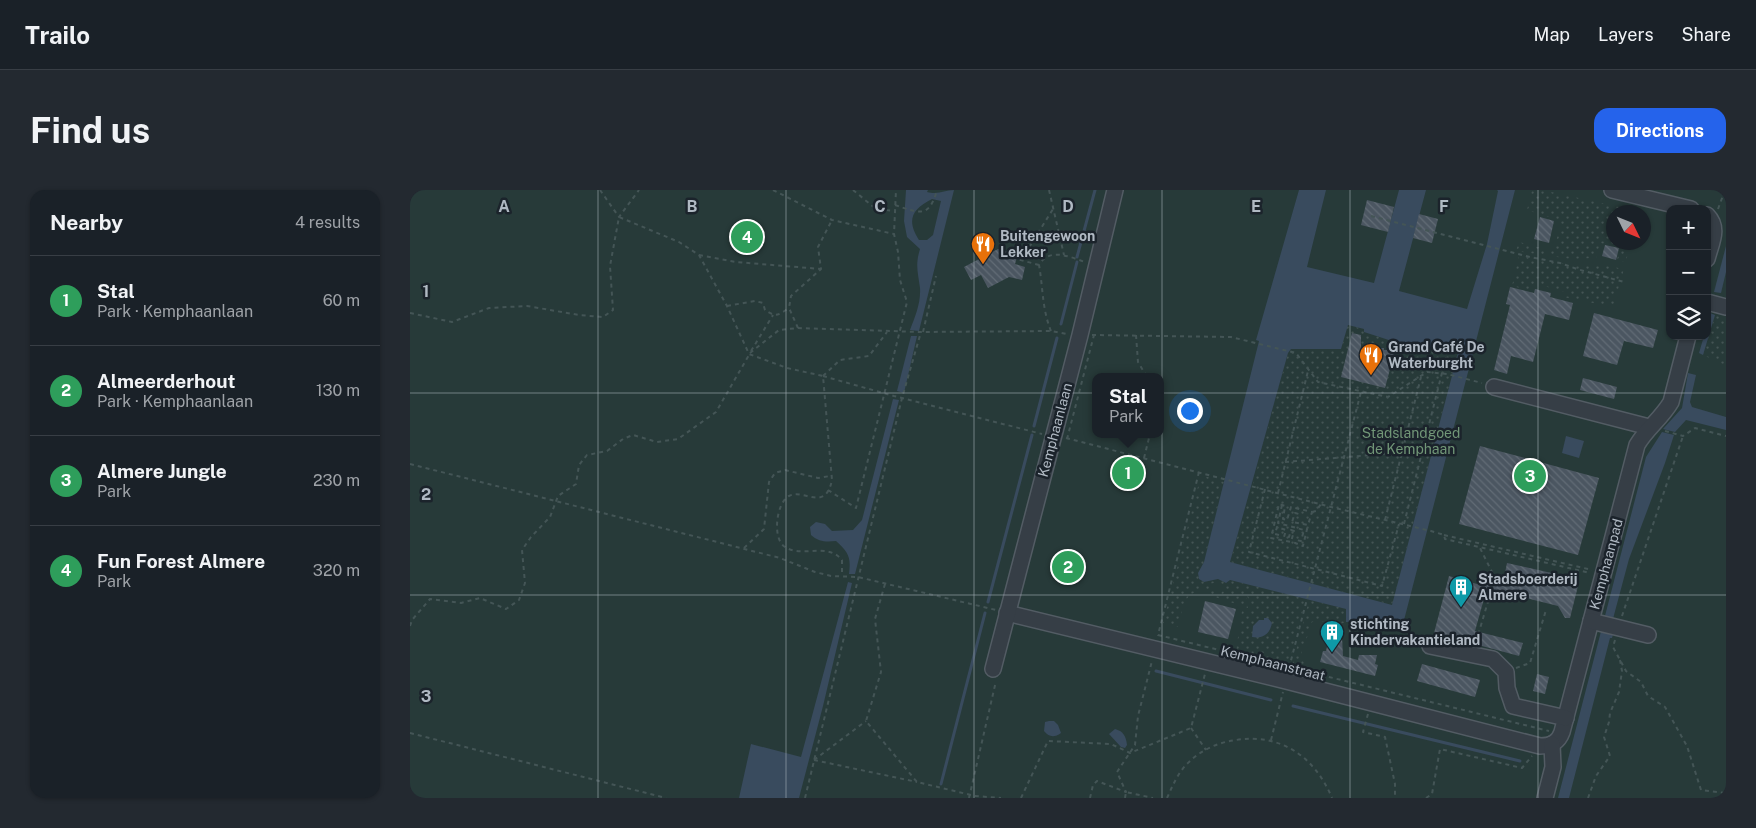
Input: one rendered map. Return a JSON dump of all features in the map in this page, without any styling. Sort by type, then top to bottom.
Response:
[{"type":"street","name":"Kemphaanlaan","points":[[993,667],[1007,613],[1060,437],[1115,190]]},
{"type":"street","points":[[1612,190],[1674,205]]},
{"type":"street","points":[[1711,219],[1715,228],[1711,244]]},
{"type":"street","points":[[1711,303],[1726,307]]},
{"type":"street","name":"Kemphaanpad","points":[[1547,741],[1560,738],[1600,623],[1597,572],[1637,445],[1656,429],[1671,402],[1687,340]]},
{"type":"street","points":[[1494,387],[1621,418],[1656,429]]},
{"type":"street","name":"Kemphaanstraat","points":[[1007,613],[1155,650],[1547,741]]},
{"type":"street","points":[[1600,623],[1648,635]]},
{"type":"street","points":[[1430,646],[1493,659],[1506,672],[1507,688],[1513,706],[1566,718]]},
{"type":"street","points":[[1545,798],[1553,767],[1547,741]]},
{"type":"path","points":[[600,190],[619,217],[679,242],[699,255],[736,262],[821,269]]},
{"type":"path","points":[[410,313],[452,322],[489,308],[527,306],[603,317],[613,310],[610,266],[619,217],[639,190]]},
{"type":"path","points":[[773,190],[832,220],[894,234]]},
{"type":"path","points":[[853,190],[876,209],[894,211]]},
{"type":"path","points":[[828,490],[856,508],[907,302],[900,280],[898,252],[894,234],[896,190]]},
{"type":"path","points":[[1049,190],[1064,255]]},
{"type":"path","points":[[1711,214],[1721,205],[1725,190]]},
{"type":"path","points":[[895,204],[916,212],[927,210],[935,201],[937,191]]},
{"type":"path","points":[[1039,264],[1017,259],[1028,249],[1053,209]]},
{"type":"path","points":[[1371,216],[1560,263],[1624,282]]},
{"type":"path","points":[[821,269],[818,247],[832,220]]},
{"type":"path","points":[[1051,331],[1042,300],[1042,278],[1039,264],[1042,258],[1050,254],[1064,255],[1097,265]]},
{"type":"path","points":[[699,255],[727,306],[749,354],[786,368],[1256,486],[1330,507],[1597,572]]},
{"type":"path","points":[[798,328],[789,308],[791,296],[821,269]]},
{"type":"path","points":[[923,332],[936,276]]},
{"type":"path","points":[[727,306],[755,301],[763,303],[765,310],[776,316],[789,308]]},
{"type":"path","points":[[410,626],[412,620],[430,600],[461,603],[480,598],[506,609],[519,600],[525,583],[522,550],[531,537],[550,517],[558,496],[576,484],[579,465],[588,455],[607,451],[623,439],[633,435],[657,442],[678,440],[716,412],[773,315]]},
{"type":"path","points":[[749,354],[779,330],[798,328],[920,332],[902,398],[805,798]]},
{"type":"path","points":[[823,376],[840,360],[868,356],[888,331]]},
{"type":"path","points":[[1060,437],[1094,334]]},
{"type":"path","points":[[1136,335],[1138,362],[1144,373]]},
{"type":"path","points":[[1245,340],[1296,352],[1318,382],[1388,397],[1427,372],[1442,373],[1472,381]]},
{"type":"path","points":[[1404,524],[1447,353]]},
{"type":"path","points":[[1278,492],[1308,370]]},
{"type":"path","points":[[823,376],[831,476],[830,487],[826,494],[820,497],[789,496],[783,503],[780,512],[777,537],[786,549],[795,551],[826,551],[838,554],[842,560],[842,576]]},
{"type":"path","points":[[1385,520],[1421,376]]},
{"type":"path","points":[[1306,604],[1361,392]]},
{"type":"path","points":[[1656,429],[1683,436],[1694,428],[1726,436]]},
{"type":"path","points":[[1144,458],[1149,438]]},
{"type":"path","points":[[1286,462],[1422,450]]},
{"type":"path","points":[[410,464],[744,548],[780,558],[815,572],[831,576],[858,577],[1007,613]]},
{"type":"path","points":[[744,548],[764,529],[769,482],[775,473],[785,470],[818,478],[831,476]]},
{"type":"path","name":"Kemphaanstraat","points":[[1198,472],[1158,635],[1547,741]]},
{"type":"path","points":[[1265,489],[1249,552],[1315,570],[1382,586],[1399,523]]},
{"type":"path","points":[[1279,528],[1286,530],[1284,537],[1289,537],[1291,530],[1294,531],[1291,542],[1271,538],[1279,504],[1282,505]]},
{"type":"path","points":[[1282,505],[1285,506],[1283,519],[1288,520],[1291,507],[1312,512],[1316,511],[1321,504]]},
{"type":"path","points":[[1282,505],[1278,523],[1301,531],[1304,530],[1301,541],[1296,540],[1295,543],[1303,546],[1312,512]]},
{"type":"path","points":[[1298,514],[1295,513],[1292,522],[1308,526]]},
{"type":"path","points":[[1279,528],[1277,527],[1275,534],[1279,535]]},
{"type":"path","points":[[1278,532],[1279,528]]},
{"type":"path","points":[[1444,535],[1445,539],[1597,572]]},
{"type":"path","points":[[1472,654],[1495,578],[1480,547]]},
{"type":"path","points":[[814,760],[866,722],[881,672],[875,619],[885,584]]},
{"type":"path","points":[[1506,672],[1530,663],[1546,610]]},
{"type":"path","points":[[1125,798],[1126,792],[1117,772],[1135,745],[1138,716],[1155,650]]},
{"type":"path","points":[[1588,798],[1596,776],[1610,756],[1604,737],[1610,713],[1619,692],[1622,671],[1619,658]]},
{"type":"path","points":[[970,796],[998,674],[993,667]]},
{"type":"path","points":[[1204,679],[1191,728],[1206,750]]},
{"type":"path","points":[[1367,718],[1363,732],[1385,737],[1395,784],[1395,798]]},
{"type":"path","points":[[866,722],[917,782]]},
{"type":"path","points":[[1021,798],[1048,741],[1111,744],[1130,753],[1191,728]]},
{"type":"path","points":[[410,733],[666,798]]},
{"type":"path","points":[[1167,798],[1176,778],[1189,762],[1206,750],[1228,741],[1247,738],[1271,740],[1295,751],[1314,767],[1332,798]]},
{"type":"path","points":[[1426,798],[1432,794],[1440,749],[1522,768],[1547,741]]},
{"type":"path","points":[[814,760],[917,782],[970,796],[1001,798]]},
{"type":"path","points":[[1090,798],[1093,785],[1097,781],[1126,792],[1153,798]]},
{"type":"green space","name":"Stadslandgoed de Kemphaan","points":[[410,190],[1726,190],[1726,798],[410,798]]},
{"type":"green space","points":[[1532,190],[1542,190],[1611,205],[1606,205],[1606,244],[1600,243],[1596,258],[1571,259],[1516,251],[1519,242],[1554,251],[1561,221],[1527,210]]},
{"type":"green space","points":[[1619,250],[1629,250],[1626,262],[1617,260]]},
{"type":"green space","points":[[1519,256],[1571,265],[1596,264],[1624,269],[1613,307],[1563,297],[1565,292],[1537,284],[1534,291],[1512,286]]},
{"type":"green space","points":[[1715,315],[1726,318],[1725,365],[1703,355],[1708,340],[1711,340],[1711,328]]},
{"type":"green space","name":"Stadslandgoed de Kemphaan","points":[[1347,325],[1364,329],[1365,332],[1398,343],[1459,349],[1392,605],[1230,562],[1288,353],[1291,349],[1341,349]]},
{"type":"green space","points":[[1201,475],[1224,482],[1204,562],[1200,569],[1204,582],[1218,579],[1230,580],[1306,599],[1288,665],[1236,652],[1242,611],[1250,612],[1251,604],[1246,594],[1230,595],[1218,583],[1212,583],[1213,585],[1208,591],[1200,591],[1189,596],[1178,627],[1163,623]]},
{"type":"green space","points":[[1212,588],[1216,593],[1220,594],[1223,591],[1231,597],[1241,596],[1247,598],[1248,608],[1209,595]]},
{"type":"green space","points":[[1309,600],[1347,609],[1346,622],[1332,624],[1317,619],[1308,625],[1311,628],[1302,650],[1302,655],[1305,664],[1310,670],[1292,666]]},
{"type":"water","points":[[906,190],[928,190],[927,192],[935,193],[954,190],[919,331],[910,330],[920,299],[917,264],[920,249],[907,237],[904,221]],"holes":[[[932,199],[941,201],[933,235],[927,240],[919,240],[913,227],[913,216],[920,207]]]},
{"type":"water","points":[[1299,190],[1326,190],[1307,267],[1374,283],[1399,190],[1426,190],[1399,291],[1467,309],[1487,244],[1497,190],[1515,190],[1402,628],[1373,626],[1373,623],[1346,622],[1346,609],[1230,580],[1226,583],[1218,579],[1204,582],[1199,579],[1198,573],[1204,562],[1259,341],[1256,340]],"holes":[[[1348,325],[1364,329],[1364,332],[1398,343],[1400,349],[1441,346],[1459,349],[1392,605],[1230,562],[1288,353],[1291,349],[1341,349]]]},
{"type":"water","points":[[1726,246],[1726,272],[1721,293],[1714,292]]},
{"type":"water","points":[[1711,313],[1715,315],[1711,328]]},
{"type":"water","points":[[911,336],[917,336],[904,393],[897,391]]},
{"type":"water","points":[[1703,340],[1708,340],[1703,355],[1699,353]]},
{"type":"water","points":[[1688,373],[1696,375],[1690,402],[1692,407],[1726,417],[1726,430],[1686,420],[1675,432],[1663,429],[1682,408]]},
{"type":"water","points":[[893,399],[899,400],[855,574],[849,574],[850,563],[844,549],[836,541],[817,539],[811,535],[810,527],[816,522],[825,524],[832,531],[853,530],[862,520]]},
{"type":"water","points":[[1662,432],[1674,435],[1629,559],[1610,630],[1614,631],[1612,638],[1610,638],[1569,798],[1558,798],[1646,457]]},
{"type":"water","points":[[1566,436],[1584,441],[1579,458],[1562,453]]},
{"type":"water","points":[[848,582],[852,583],[799,798],[739,798],[751,744],[801,757]]},
{"type":"water","points":[[1264,618],[1268,618],[1272,623],[1270,630],[1263,636],[1252,637],[1253,626],[1259,620],[1264,620]]},
{"type":"water","points":[[1054,721],[1058,725],[1061,733],[1050,736],[1044,731],[1045,722]]},
{"type":"water","points":[[1115,729],[1120,731],[1125,737],[1127,745],[1125,748],[1121,747],[1109,734]]},
{"type":"building","points":[[1367,200],[1394,207],[1388,232],[1361,225]]},
{"type":"building","points":[[1419,214],[1438,219],[1432,243],[1413,238]]},
{"type":"building","points":[[1540,217],[1554,221],[1549,243],[1534,239]]},
{"type":"building","points":[[1605,245],[1606,250],[1618,250],[1616,260],[1602,256]]},
{"type":"building","points":[[998,249],[1018,254],[1015,264],[1025,267],[1022,280],[1009,277],[988,288],[981,275],[971,280],[964,267]]},
{"type":"building","points":[[1510,287],[1534,293],[1535,289],[1551,293],[1550,297],[1573,303],[1569,320],[1545,314],[1533,362],[1511,356],[1507,374],[1494,370],[1510,305],[1506,304]]},
{"type":"building","points":[[1594,313],[1658,330],[1653,348],[1624,341],[1617,365],[1583,356]]},
{"type":"building","points":[[1352,333],[1361,335],[1361,348],[1395,350],[1385,388],[1341,377]]},
{"type":"building","points":[[1583,378],[1617,387],[1614,399],[1580,390]]},
{"type":"building","points":[[1480,446],[1599,478],[1578,555],[1459,524]]},
{"type":"building","points":[[1125,465],[1141,469],[1138,481],[1122,477]]},
{"type":"building","points":[[1507,563],[1569,577],[1579,582],[1570,618],[1565,618],[1558,606],[1487,588],[1475,631],[1523,643],[1519,656],[1434,633],[1449,576],[1477,584],[1479,577],[1503,583]]},
{"type":"building","points":[[1205,601],[1236,609],[1228,639],[1198,632]]},
{"type":"building","name":"stichting Kindervakantieland","points":[[1340,629],[1343,656],[1358,660],[1359,655],[1377,655],[1375,664],[1378,665],[1375,676],[1320,662],[1323,651],[1326,651],[1330,634],[1334,635]]},
{"type":"building","points":[[1422,664],[1480,680],[1475,697],[1417,681]]},
{"type":"building","points":[[1537,674],[1549,677],[1545,694],[1533,691]]},
{"type":"waterway","points":[[1077,257],[1095,190]]},
{"type":"waterway","points":[[1061,324],[1077,262]]},
{"type":"waterway","points":[[1034,426],[1057,338]]},
{"type":"waterway","points":[[988,602],[1032,435]]},
{"type":"waterway","points":[[941,784],[985,613]]},
{"type":"waterway","points":[[1156,671],[1271,700]]},
{"type":"waterway","points":[[1293,706],[1520,761]]},
{"type":"place","name":"Fun Forest Almere","points":[[747,237]]},
{"type":"place","name":"Buitengewoon Lekker","points":[[983,265]]},
{"type":"place","name":"Grand Café De Waterburght","points":[[1371,376]]},
{"type":"place","name":"Stal","points":[[1128,473]]},
{"type":"place","name":"Almere Jungle","points":[[1530,476]]},
{"type":"place","name":"Almeerderhout","points":[[1068,567]]},
{"type":"place","name":"Stadsboerderij Almere","points":[[1461,608]]},
{"type":"place","name":"stichting Kindervakantieland","points":[[1332,653]]}]
